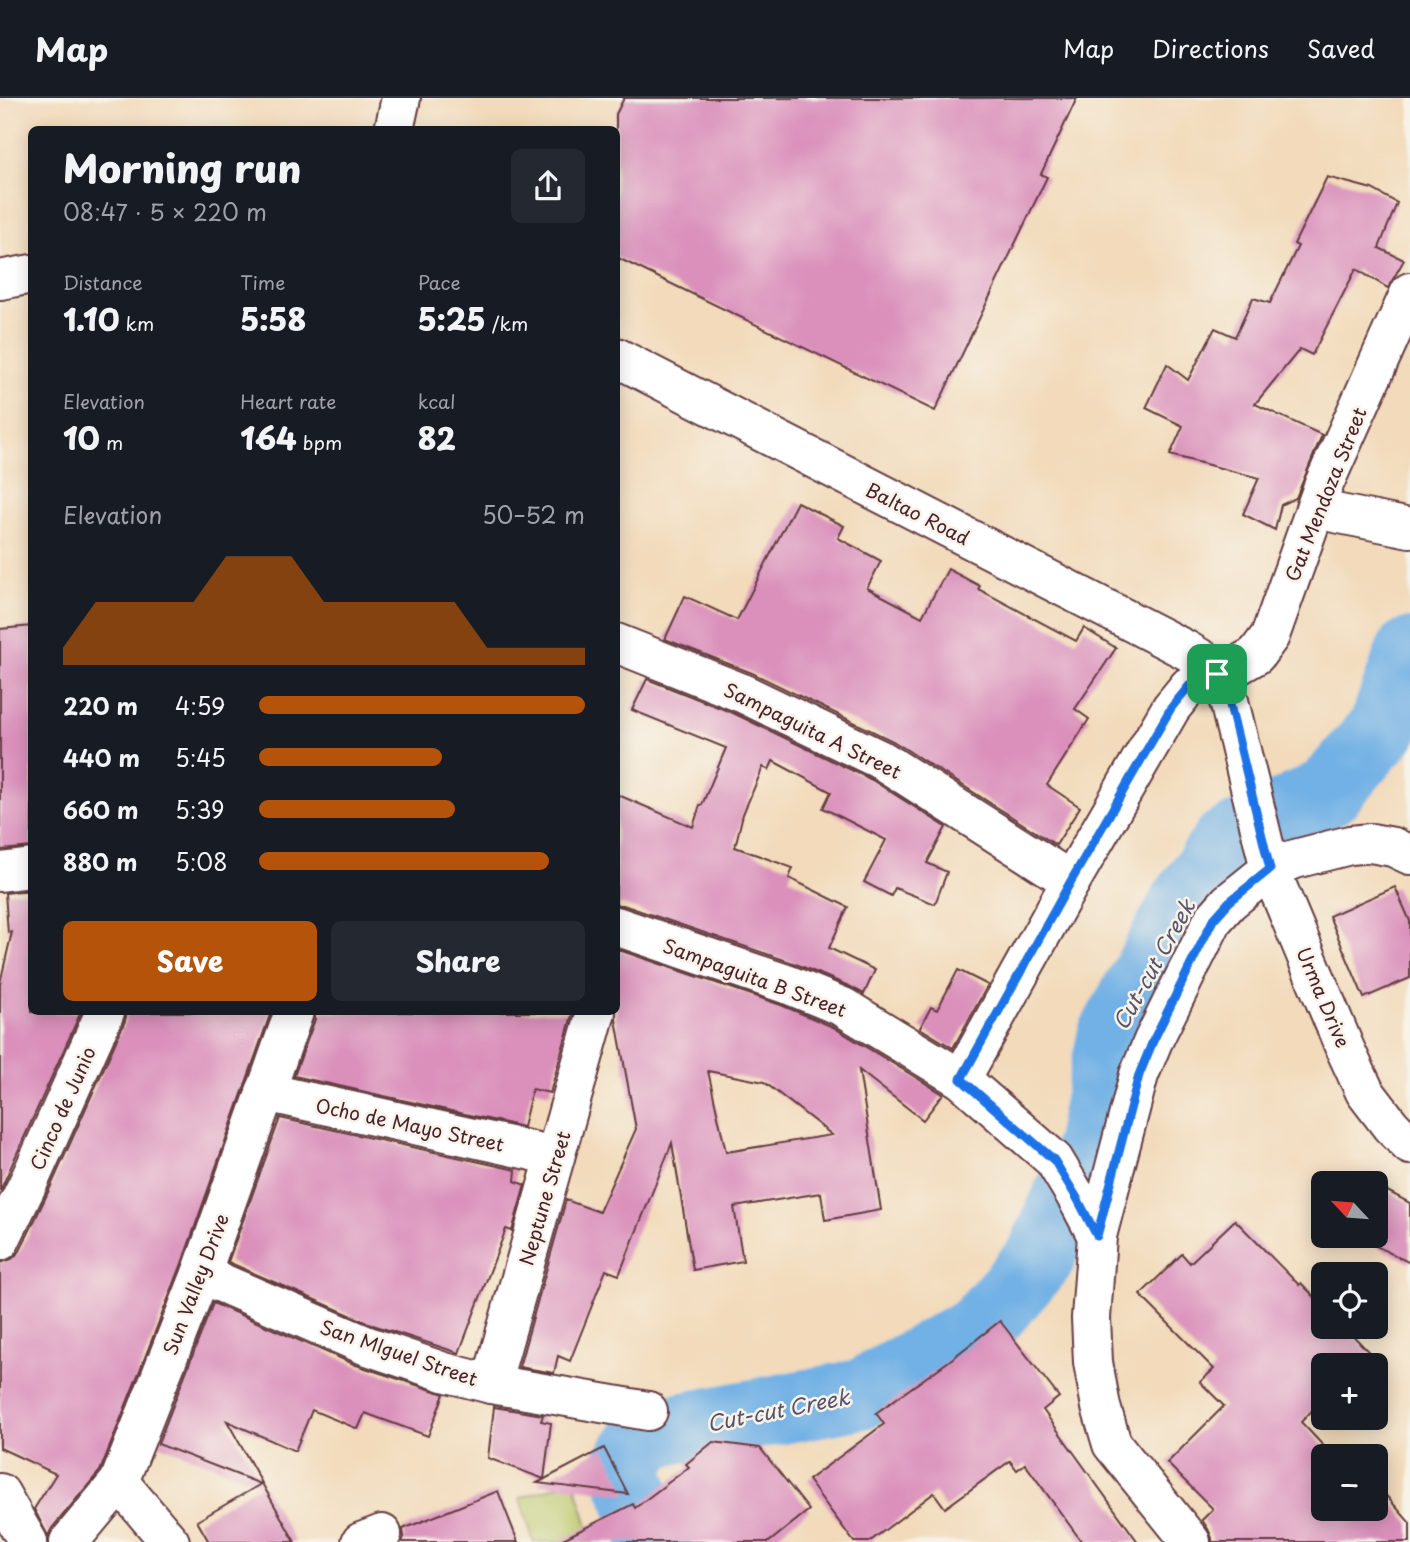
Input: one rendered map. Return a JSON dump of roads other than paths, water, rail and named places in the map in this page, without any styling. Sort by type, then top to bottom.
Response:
[{"type":"street","points":[[395,126],[401,98]]},
{"type":"street","points":[[0,280],[28,275]]},
{"type":"street","name":"Gat Mendoza Street","points":[[961,1079],[1171,708],[1189,686],[1236,667],[1256,655],[1270,636],[1324,484],[1410,292]]},
{"type":"street","name":"Baltao Road","points":[[620,359],[1186,650],[1203,660],[1217,674]]},
{"type":"street","points":[[1315,509],[1410,528]]},
{"type":"street","name":"Sampaguita A Street","points":[[620,645],[742,693],[883,761],[1071,881]]},
{"type":"street","name":"Urma Drive","points":[[1217,674],[1229,701],[1266,852],[1346,1051],[1365,1093],[1410,1145]]},
{"type":"street","points":[[1191,1542],[1112,1444],[1101,1407],[1093,1362],[1091,1318],[1097,1236],[1139,1075],[1213,920],[1266,852],[1294,859],[1350,845],[1371,843],[1393,847],[1410,855]]},
{"type":"street","points":[[0,872],[28,868]]},
{"type":"street","name":"Sampaguita B Street","points":[[620,933],[789,985],[843,1007],[961,1079],[1054,1160],[1097,1236]]},
{"type":"street","name":"Cinco de Junio","points":[[0,1241],[104,1015]]},
{"type":"street","name":"Sun Valley Drive","points":[[69,1542],[119,1482],[201,1274],[293,1015]]},
{"type":"street","name":"Neptune Street","points":[[491,1384],[595,1015]]},
{"type":"street","name":"Ocho de Mayo Street","points":[[265,1093],[555,1156]]},
{"type":"street","name":"San MIguel Street","points":[[201,1274],[365,1345],[444,1372],[491,1384],[648,1411]]},
{"type":"street","points":[[119,1482],[170,1542]]},
{"type":"street","points":[[0,1493],[28,1542]]},
{"type":"waterway","name":"Cut-cut Creek","points":[[656,1542],[647,1526],[626,1467],[648,1434],[861,1394],[979,1328],[1040,1258],[1090,1147],[1112,1037],[1183,906],[1226,843],[1328,792],[1383,728],[1410,653]]}]
